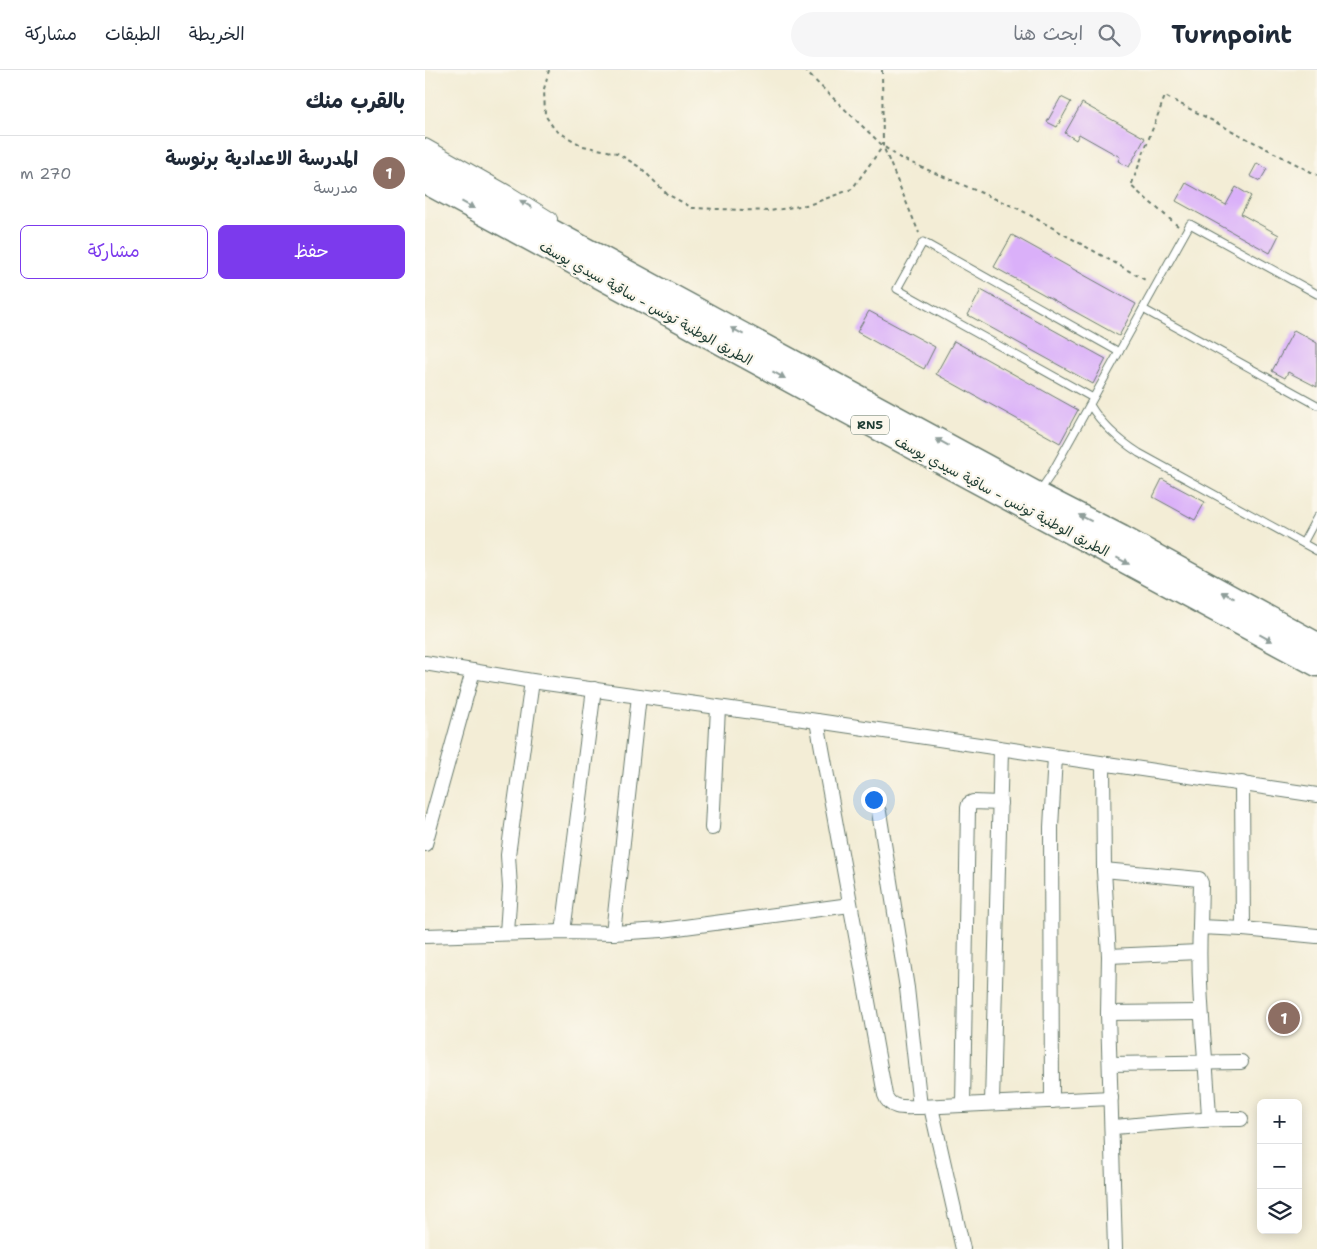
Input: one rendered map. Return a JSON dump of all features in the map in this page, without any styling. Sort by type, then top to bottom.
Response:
[{"type":"main road","name":"الطريق الوطنية تونس - ساقية سيدي يوسف","points":[[425,162],[578,245],[1317,665]]},
{"type":"main road","name":"الطريق الوطنية تونس - ساقية سيدي يوسف","points":[[425,182],[1033,502],[1123,537],[1317,644]]},
{"type":"street","points":[[425,146],[543,214],[578,245]]},
{"type":"street","points":[[425,663],[532,681],[1317,795]]},
{"type":"street","points":[[425,844],[473,671]]},
{"type":"street","points":[[507,933],[510,888],[508,855],[532,681]]},
{"type":"street","points":[[563,932],[594,689]]},
{"type":"street","points":[[613,933],[639,696]]},
{"type":"street","points":[[712,828],[718,708]]},
{"type":"street","points":[[817,721],[885,1095],[891,1104],[925,1107],[1111,1098]]},
{"type":"street","points":[[992,1103],[1001,749]]},
{"type":"street","points":[[1052,1101],[1051,827],[1055,757]]},
{"type":"street","points":[[1103,764],[1104,870],[1109,956],[1108,1013],[1113,1127],[1115,1249]]},
{"type":"street","points":[[1242,783],[1243,929]]},
{"type":"street","points":[[963,1105],[968,808],[969,804],[973,802],[999,802]]},
{"type":"street","points":[[879,812],[907,988],[917,1067],[925,1107],[963,1249]]},
{"type":"street","points":[[1104,870],[1199,879],[1201,883],[1199,952],[1201,1012],[1209,1118]]},
{"type":"street","points":[[425,936],[563,932],[613,933],[672,929],[849,905]]},
{"type":"street","points":[[1200,927],[1317,936]]},
{"type":"street","points":[[1109,956],[1199,952]]},
{"type":"street","points":[[1108,1013],[1201,1012]]},
{"type":"street","points":[[1110,1064],[1241,1062]]},
{"type":"street","points":[[1113,1127],[1209,1118],[1241,1119]]},
{"type":"lane","points":[[1033,502],[1050,476],[1189,224],[1317,294]]},
{"type":"lane","points":[[1119,352],[923,242],[897,289],[1092,401],[1096,415],[1120,440],[1139,453],[1317,550]]},
{"type":"lane","points":[[1143,309],[1317,405]]},
{"type":"lane","points":[[1303,543],[1317,517]]},
{"type":"path","points":[[549,70],[545,89],[545,114],[555,130],[583,146],[617,153],[641,168],[667,194],[693,208],[770,211],[811,204],[852,189],[883,146]]},
{"type":"path","points":[[805,70],[883,146],[900,158],[1019,209],[1156,285]]},
{"type":"path","points":[[882,70],[883,146],[923,242]]},
{"type":"path","points":[[1185,232],[1131,186],[1165,96],[1317,175]]},
{"type":"building","points":[[1061,97],[1071,102],[1057,127],[1047,122]]},
{"type":"building","points":[[1082,103],[1145,138],[1129,167],[1118,161],[1120,157],[1079,134],[1076,140],[1065,133]]},
{"type":"building","points":[[1257,163],[1267,169],[1260,181],[1250,176]]},
{"type":"building","points":[[1186,183],[1226,205],[1236,187],[1251,196],[1241,214],[1279,235],[1270,253],[1176,201]]},
{"type":"building","points":[[1012,235],[1136,304],[1119,336],[994,267]]},
{"type":"building","points":[[981,290],[1106,359],[1093,384],[968,315]]},
{"type":"building","points":[[869,311],[935,347],[924,369],[857,332]]},
{"type":"building","points":[[1294,330],[1317,343],[1317,387],[1288,372],[1285,378],[1272,371]]},
{"type":"building","points":[[954,341],[1078,410],[1060,443],[936,374]]},
{"type":"building","points":[[1162,479],[1205,502],[1195,520],[1153,497]]},
{"type":"place","name":"المدرسة الاعدادية برنوسة","points":[[1284,1018]]}]
